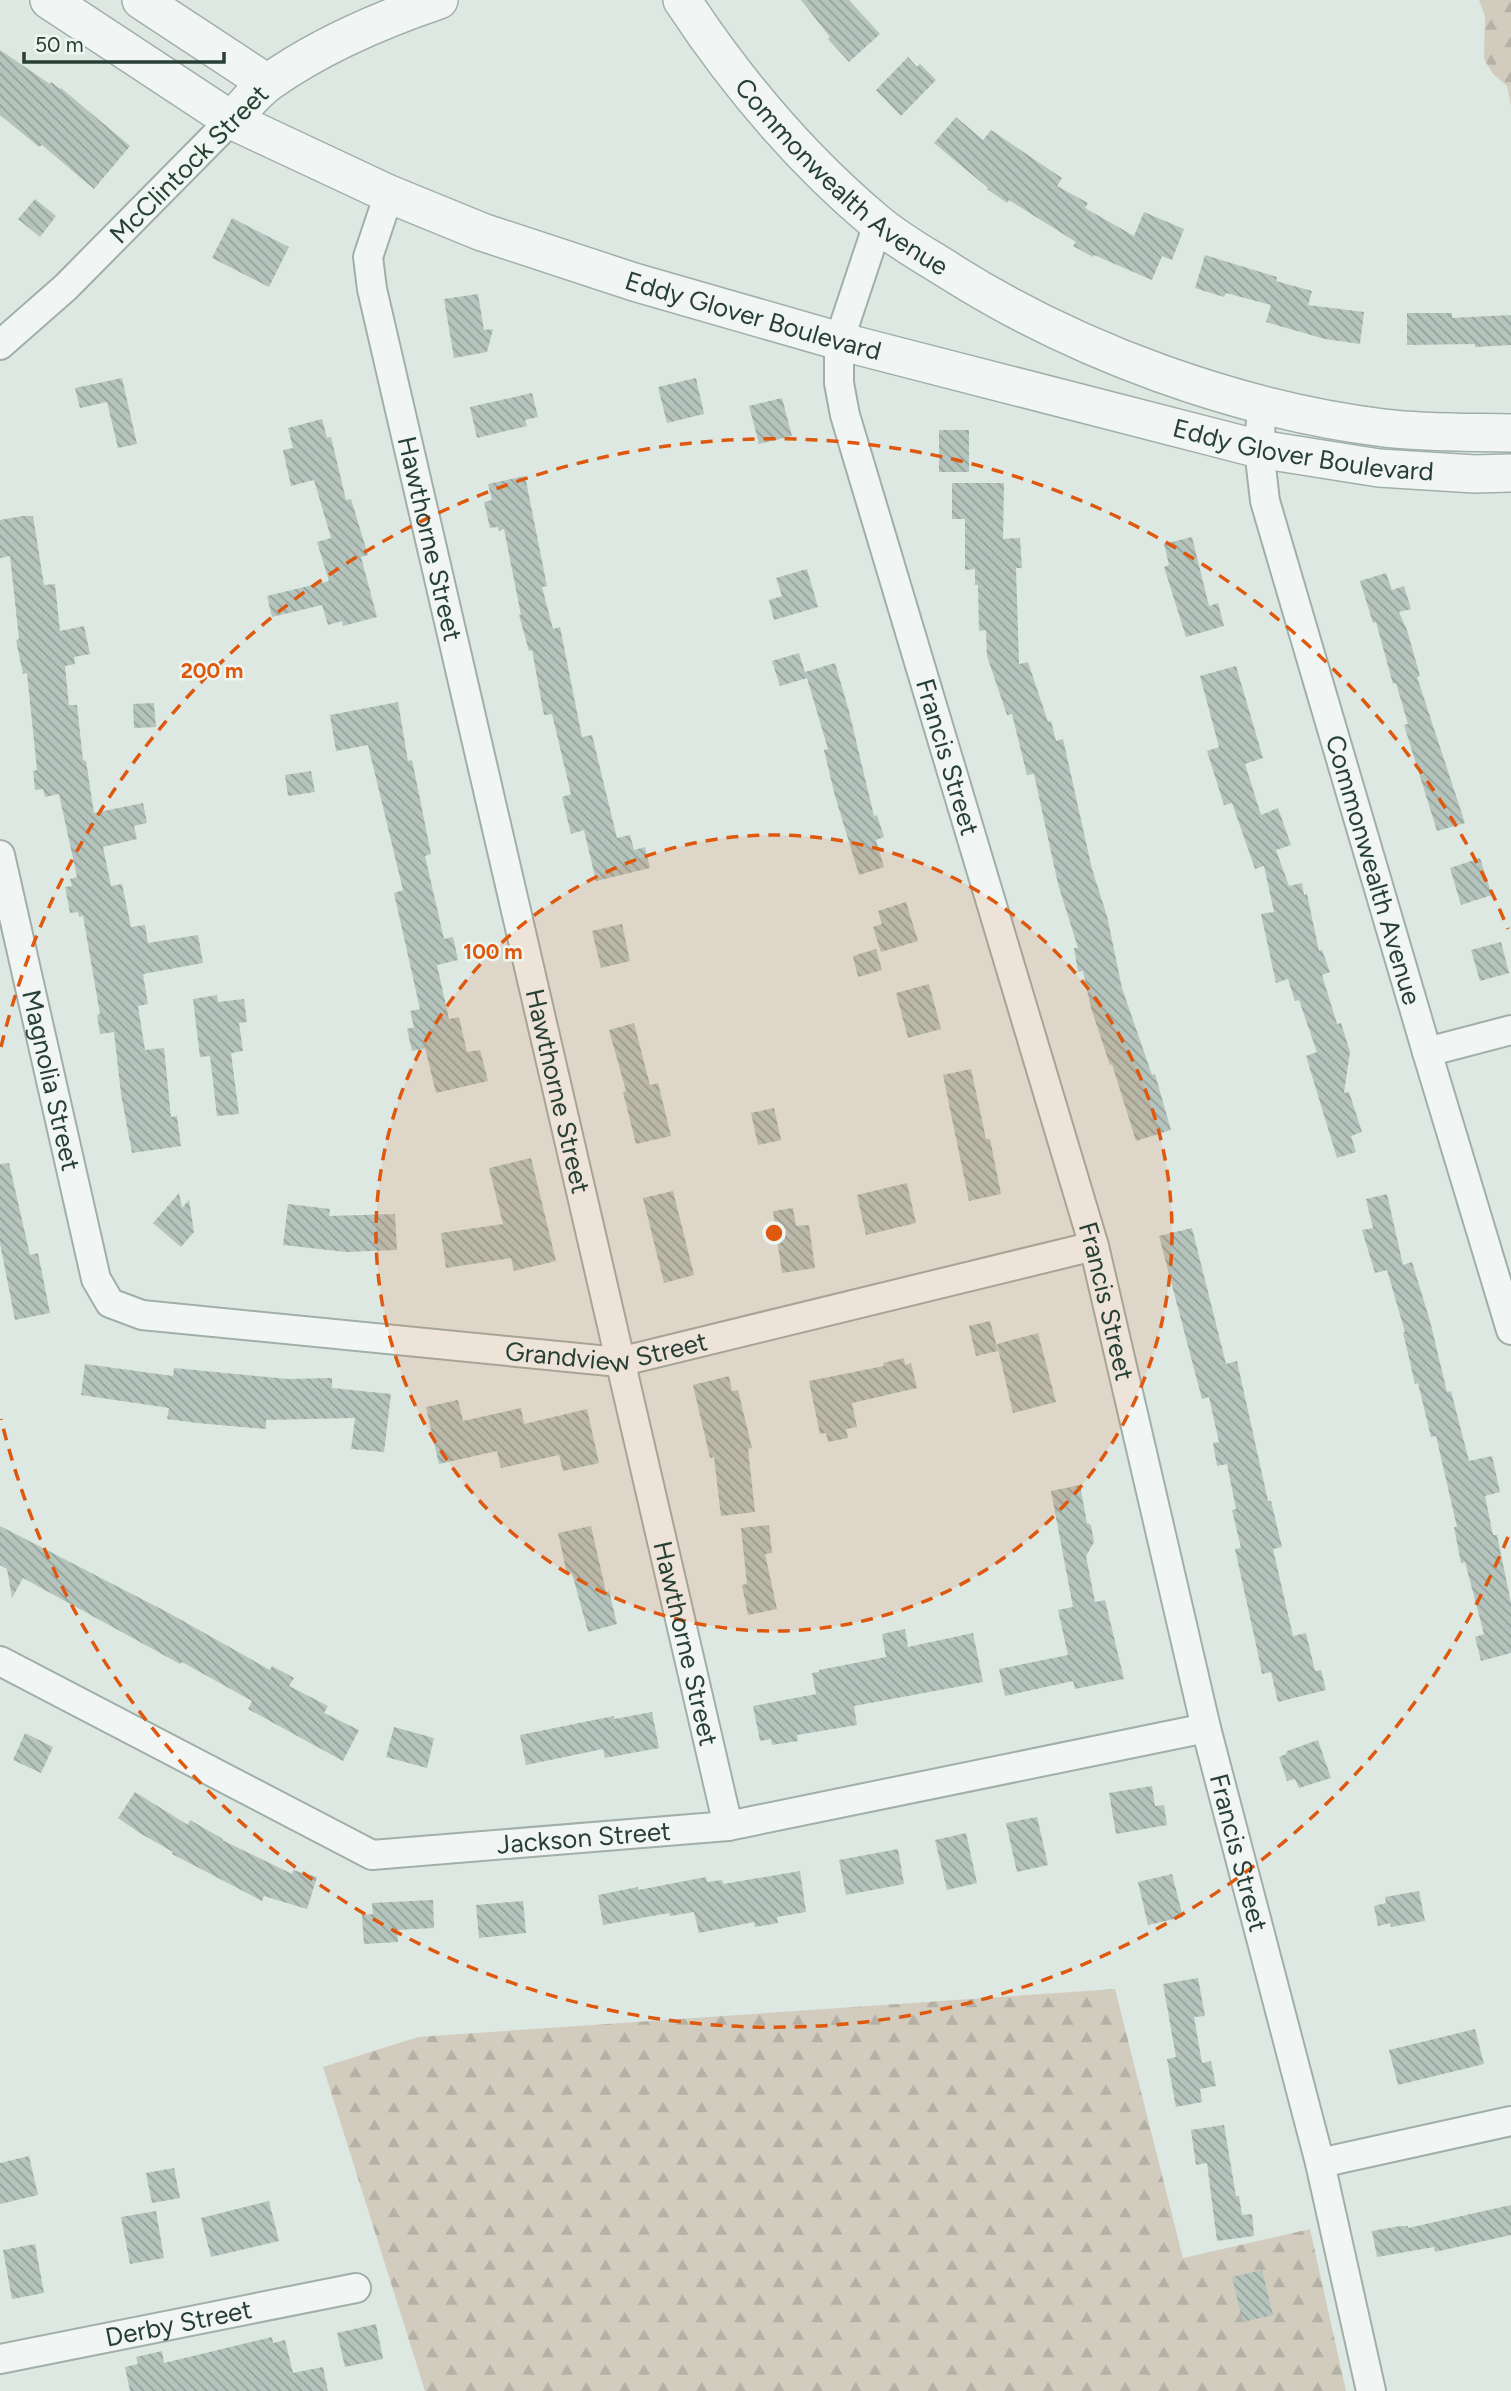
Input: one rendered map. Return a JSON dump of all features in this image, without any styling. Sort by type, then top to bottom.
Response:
[{"type":"street","name":"Eddy Glover Boulevard","points":[[49,0],[231,120],[389,194],[482,232],[634,282],[839,341],[1259,449],[1379,468],[1475,474],[1511,473]]},
{"type":"street","points":[[141,0],[267,83]]},
{"type":"street","name":"McClintock Street","points":[[0,345],[66,287],[267,83],[364,28],[439,0]]},
{"type":"street","name":"Commonwealth Avenue","points":[[682,0],[722,57],[782,130],[821,172],[878,224],[989,297],[1034,319]]},
{"type":"street","name":"Hawthorne Street","points":[[389,194],[368,257],[372,289],[618,1362],[728,1826]]},
{"type":"street","name":"Francis Street","points":[[878,224],[839,341],[839,383],[845,415],[1094,1246],[1206,1728],[1320,2163],[1371,2391]]},
{"type":"street","name":"Eddy Glover Boulevard","points":[[1034,319],[1063,334],[1161,373],[1262,405],[1385,428],[1511,433]]},
{"type":"street","name":"Commonwealth Avenue","points":[[1262,405],[1259,449],[1265,501],[1511,1330]]},
{"type":"street","name":"Magnolia Street","points":[[0,855],[96,1279],[110,1303]]},
{"type":"street","points":[[1427,1052],[1511,1030]]},
{"type":"street","name":"Grandview Street","points":[[110,1303],[142,1315],[618,1362],[1094,1246]]},
{"type":"street","name":"Jackson Street","points":[[0,1661],[372,1854],[728,1826],[1206,1728]]},
{"type":"street","points":[[1320,2163],[1511,2121]]},
{"type":"street","name":"Derby Street","points":[[0,2359],[356,2288]]},
{"type":"green space","points":[[1479,0],[1511,0],[1511,106],[1507,86],[1493,74],[1484,59],[1485,16]]},
{"type":"green space","points":[[1115,1989],[1183,2258],[1310,2229],[1346,2391],[425,2391],[323,2067],[418,2037]]},
{"type":"building","points":[[801,0],[849,0],[880,34],[849,62],[828,39],[830,37]]},
{"type":"building","points":[[0,50],[50,84],[51,82],[61,88],[130,146],[94,189],[42,145],[39,147],[0,115]]},
{"type":"building","points":[[908,57],[917,67],[920,64],[936,80],[901,116],[876,90]]},
{"type":"building","points":[[956,117],[983,140],[991,130],[1062,178],[1057,186],[1088,203],[1085,208],[1134,236],[1144,212],[1184,229],[1172,260],[1162,256],[1152,280],[1094,255],[1093,257],[1073,246],[1076,242],[1009,200],[1007,203],[934,143]]},
{"type":"building","points":[[35,199],[56,216],[40,237],[18,219]]},
{"type":"building","points":[[232,218],[289,247],[269,287],[212,258]]},
{"type":"building","points":[[1205,255],[1277,277],[1276,281],[1312,291],[1308,305],[1364,312],[1360,344],[1325,339],[1266,322],[1271,305],[1226,293],[1224,297],[1195,288]]},
{"type":"building","points":[[478,294],[484,330],[493,329],[487,352],[454,358],[444,299]]},
{"type":"building","points":[[1407,313],[1452,313],[1452,318],[1511,315],[1511,345],[1407,345]]},
{"type":"building","points":[[122,378],[137,444],[118,448],[107,402],[80,408],[75,388]]},
{"type":"building","points":[[696,378],[704,414],[667,423],[658,387]]},
{"type":"building","points":[[532,393],[538,417],[525,420],[527,426],[477,438],[470,407]]},
{"type":"building","points":[[782,398],[792,436],[759,444],[749,406]]},
{"type":"building","points":[[322,419],[327,438],[331,437],[346,500],[351,499],[368,555],[361,557],[377,617],[343,626],[342,621],[328,625],[322,605],[272,617],[267,596],[329,581],[317,542],[331,538],[314,480],[291,486],[283,450],[293,448],[288,428]]},
{"type":"building","points":[[939,430],[969,430],[969,472],[939,472]]},
{"type":"building","points":[[525,476],[547,586],[542,587],[553,629],[560,627],[582,737],[592,735],[617,838],[630,835],[634,850],[645,847],[650,868],[596,881],[584,830],[571,834],[562,797],[571,794],[552,714],[544,715],[532,650],[529,651],[519,615],[504,529],[499,531],[498,527],[490,528],[484,502],[492,500],[488,484]]},
{"type":"building","points":[[952,483],[1004,483],[1003,539],[1020,538],[1022,568],[1016,568],[1019,664],[1028,662],[1056,741],[1063,739],[1122,988],[1152,1075],[1155,1074],[1171,1130],[1136,1141],[1091,1008],[1083,971],[1078,972],[1074,948],[1078,948],[1058,884],[1034,774],[1027,775],[1012,714],[1007,715],[987,656],[986,630],[979,631],[978,585],[975,585],[975,569],[965,570],[965,519],[952,519]]},
{"type":"building","points":[[33,516],[44,585],[55,584],[60,631],[84,626],[90,654],[74,657],[75,664],[65,666],[69,705],[77,705],[83,760],[86,761],[94,813],[143,803],[147,823],[134,826],[137,839],[103,847],[111,886],[122,884],[131,927],[145,925],[148,943],[198,935],[203,963],[143,974],[148,1004],[138,1006],[145,1050],[164,1048],[171,1117],[177,1116],[181,1146],[132,1153],[121,1094],[114,1032],[100,1034],[97,1015],[100,1014],[83,916],[79,917],[78,912],[70,913],[65,887],[72,886],[70,879],[77,877],[59,794],[45,797],[43,789],[35,790],[33,771],[37,770],[27,673],[23,674],[16,640],[19,639],[10,556],[0,558],[0,520]]},
{"type":"building","points":[[1192,537],[1209,606],[1218,603],[1224,626],[1186,637],[1164,567],[1169,565],[1164,544]]},
{"type":"building","points":[[807,569],[818,607],[774,620],[769,600],[782,596],[776,578]]},
{"type":"building","points":[[1386,573],[1392,590],[1404,586],[1411,609],[1399,612],[1407,630],[1420,676],[1417,677],[1465,823],[1437,831],[1404,725],[1408,724],[1396,683],[1393,684],[1376,622],[1373,623],[1360,581]]},
{"type":"building","points":[[799,653],[805,672],[835,663],[874,816],[877,815],[884,837],[876,840],[884,867],[859,875],[835,796],[824,750],[828,749],[807,678],[780,686],[772,661]]},
{"type":"building","points":[[1236,666],[1263,758],[1245,764],[1261,815],[1278,808],[1291,845],[1276,850],[1289,886],[1302,883],[1304,895],[1307,894],[1319,951],[1322,950],[1330,972],[1322,975],[1337,1024],[1341,1023],[1350,1052],[1344,1093],[1349,1092],[1362,1132],[1351,1136],[1356,1152],[1337,1158],[1306,1056],[1317,1052],[1299,1000],[1295,1001],[1288,979],[1276,983],[1261,914],[1274,912],[1264,866],[1255,869],[1232,803],[1224,805],[1207,751],[1219,747],[1200,676]]},
{"type":"building","points":[[398,702],[408,761],[412,760],[431,854],[425,856],[444,939],[453,937],[458,960],[437,965],[449,1019],[459,1017],[467,1052],[480,1050],[488,1081],[436,1093],[425,1048],[412,1051],[407,1029],[414,1027],[410,1011],[420,1009],[394,893],[403,890],[368,745],[336,751],[330,715]]},
{"type":"building","points":[[154,703],[156,727],[134,728],[133,704]]},
{"type":"building","points":[[311,771],[315,792],[288,796],[285,775]]},
{"type":"building","points":[[1480,858],[1492,895],[1461,905],[1450,868]]},
{"type":"building","points":[[906,902],[918,941],[881,952],[873,927],[882,924],[878,911]]},
{"type":"building","points":[[622,924],[630,961],[601,968],[592,931]]},
{"type":"building","points":[[1501,942],[1509,973],[1480,981],[1471,950]]},
{"type":"building","points":[[876,949],[882,970],[858,977],[853,956]]},
{"type":"building","points":[[929,984],[941,1029],[908,1038],[896,993]]},
{"type":"building","points":[[217,995],[218,1002],[244,999],[247,1022],[239,1023],[243,1051],[231,1053],[239,1114],[217,1116],[210,1056],[200,1057],[193,999]]},
{"type":"building","points":[[634,1023],[650,1085],[658,1083],[671,1136],[636,1144],[623,1092],[626,1091],[609,1030]]},
{"type":"building","points":[[971,1069],[986,1139],[990,1139],[1001,1194],[969,1201],[943,1075]]},
{"type":"building","points":[[774,1108],[781,1140],[758,1145],[751,1113]]},
{"type":"building","points":[[531,1158],[556,1261],[514,1271],[511,1258],[446,1268],[441,1233],[503,1224],[489,1168]]},
{"type":"building","points":[[9,1163],[30,1255],[38,1253],[50,1313],[15,1320],[0,1243],[0,1164]]},
{"type":"building","points":[[907,1183],[916,1223],[866,1235],[857,1195]]},
{"type":"building","points":[[673,1191],[694,1275],[664,1283],[643,1198]]},
{"type":"building","points":[[179,1193],[182,1208],[189,1200],[194,1232],[181,1247],[153,1223]]},
{"type":"building","points":[[1387,1194],[1403,1265],[1412,1262],[1447,1392],[1451,1391],[1469,1461],[1492,1456],[1500,1492],[1485,1496],[1493,1535],[1497,1535],[1511,1603],[1511,1653],[1481,1661],[1475,1637],[1484,1634],[1465,1562],[1461,1563],[1454,1527],[1457,1527],[1436,1436],[1431,1437],[1418,1383],[1415,1384],[1405,1332],[1387,1270],[1375,1273],[1362,1230],[1373,1228],[1366,1199]]},
{"type":"building","points":[[288,1204],[330,1209],[329,1216],[395,1214],[397,1250],[346,1252],[283,1245]]},
{"type":"building","points":[[793,1208],[796,1226],[809,1225],[815,1268],[782,1273],[773,1211]]},
{"type":"building","points":[[1192,1228],[1226,1364],[1237,1361],[1268,1501],[1271,1501],[1282,1547],[1273,1549],[1293,1636],[1306,1633],[1315,1671],[1321,1670],[1326,1690],[1278,1702],[1271,1672],[1262,1674],[1235,1549],[1241,1548],[1232,1510],[1236,1509],[1227,1464],[1217,1466],[1213,1443],[1219,1442],[1209,1397],[1202,1399],[1159,1236]]},
{"type":"building","points":[[990,1321],[998,1351],[976,1356],[969,1326]]},
{"type":"building","points":[[1038,1333],[1056,1402],[1013,1413],[997,1344]]},
{"type":"building","points":[[904,1358],[905,1365],[911,1363],[917,1388],[852,1403],[857,1427],[846,1429],[848,1438],[828,1442],[826,1433],[820,1434],[809,1381],[884,1366],[883,1363]]},
{"type":"building","points":[[85,1364],[173,1376],[174,1368],[288,1379],[332,1378],[332,1388],[391,1394],[384,1452],[351,1449],[355,1418],[266,1420],[266,1429],[167,1419],[169,1408],[81,1395]]},
{"type":"building","points":[[729,1376],[732,1391],[738,1390],[752,1448],[748,1449],[755,1512],[721,1516],[714,1457],[710,1458],[693,1385]]},
{"type":"building","points":[[458,1400],[463,1421],[521,1408],[524,1424],[587,1409],[599,1463],[563,1471],[559,1455],[501,1468],[497,1451],[439,1464],[426,1407]]},
{"type":"building","points":[[1080,1485],[1087,1523],[1091,1525],[1094,1542],[1086,1556],[1095,1602],[1105,1600],[1124,1679],[1075,1689],[1073,1681],[1005,1696],[999,1669],[1068,1655],[1058,1610],[1073,1607],[1051,1491]]},
{"type":"building","points":[[769,1525],[772,1553],[765,1554],[777,1609],[748,1615],[742,1585],[747,1584],[741,1528]]},
{"type":"building","points":[[0,1526],[167,1612],[270,1670],[272,1666],[294,1678],[289,1686],[328,1706],[324,1713],[359,1730],[343,1761],[248,1709],[252,1701],[23,1578],[12,1598],[7,1569],[0,1565]]},
{"type":"building","points":[[591,1526],[606,1592],[609,1591],[617,1624],[588,1632],[572,1573],[567,1574],[558,1533]]},
{"type":"building","points":[[905,1629],[908,1647],[973,1633],[983,1682],[854,1706],[857,1725],[797,1735],[798,1741],[772,1745],[771,1739],[760,1741],[753,1706],[816,1694],[812,1673],[886,1657],[882,1634]]},
{"type":"building","points":[[652,1712],[659,1748],[605,1758],[603,1749],[526,1765],[520,1735],[614,1716],[614,1719]]},
{"type":"building","points":[[394,1727],[434,1738],[427,1768],[386,1757]]},
{"type":"building","points":[[25,1733],[53,1747],[41,1773],[13,1760]]},
{"type":"building","points":[[1318,1740],[1331,1778],[1299,1788],[1295,1779],[1287,1781],[1279,1757],[1287,1751]]},
{"type":"building","points":[[1152,1786],[1155,1806],[1164,1805],[1167,1825],[1116,1834],[1109,1793]]},
{"type":"building","points":[[135,1792],[188,1825],[190,1820],[222,1840],[292,1874],[293,1870],[317,1877],[307,1909],[264,1896],[262,1901],[172,1854],[173,1852],[138,1832],[118,1818]]},
{"type":"building","points":[[1037,1817],[1048,1865],[1017,1872],[1006,1823]]},
{"type":"building","points":[[966,1833],[977,1883],[947,1890],[935,1840]]},
{"type":"building","points":[[898,1849],[904,1884],[846,1895],[839,1860]]},
{"type":"building","points":[[800,1871],[806,1912],[777,1917],[778,1923],[755,1927],[754,1922],[699,1933],[694,1912],[670,1916],[669,1913],[603,1925],[598,1895],[706,1877],[707,1882],[722,1880],[723,1884]]},
{"type":"building","points":[[1172,1874],[1183,1917],[1148,1925],[1138,1882]]},
{"type":"building","points":[[1419,1891],[1425,1921],[1391,1927],[1390,1923],[1378,1926],[1374,1906],[1386,1903],[1385,1897]]},
{"type":"building","points":[[433,1900],[434,1928],[397,1930],[398,1942],[364,1944],[362,1915],[373,1914],[372,1903]]},
{"type":"building","points":[[523,1901],[526,1933],[479,1938],[476,1905]]},
{"type":"building","points":[[1198,1978],[1205,2016],[1194,2017],[1202,2063],[1211,2061],[1216,2086],[1200,2089],[1202,2102],[1176,2107],[1167,2059],[1176,2057],[1163,1984]]},
{"type":"building","points":[[1475,2029],[1484,2064],[1398,2085],[1389,2050]]},
{"type":"building","points":[[1224,2125],[1236,2196],[1239,2196],[1242,2215],[1252,2214],[1254,2236],[1217,2241],[1207,2163],[1196,2165],[1191,2130]]},
{"type":"building","points":[[29,2156],[38,2195],[0,2204],[0,2163]]},
{"type":"building","points":[[174,2168],[180,2198],[152,2203],[146,2173]]},
{"type":"building","points":[[269,2201],[279,2241],[211,2257],[201,2218]]},
{"type":"building","points":[[1511,2205],[1511,2235],[1435,2252],[1434,2247],[1377,2257],[1372,2231],[1400,2226],[1408,2228]]},
{"type":"building","points":[[156,2211],[164,2258],[130,2264],[121,2217]]},
{"type":"building","points":[[35,2244],[44,2293],[12,2299],[3,2250]]},
{"type":"building","points":[[1262,2270],[1273,2315],[1243,2322],[1232,2277]]},
{"type":"building","points":[[376,2324],[383,2359],[345,2367],[337,2333]]},
{"type":"building","points":[[272,2337],[273,2343],[285,2340],[293,2373],[323,2367],[328,2391],[130,2391],[125,2367],[138,2364],[136,2357],[162,2351],[164,2363]]}]
